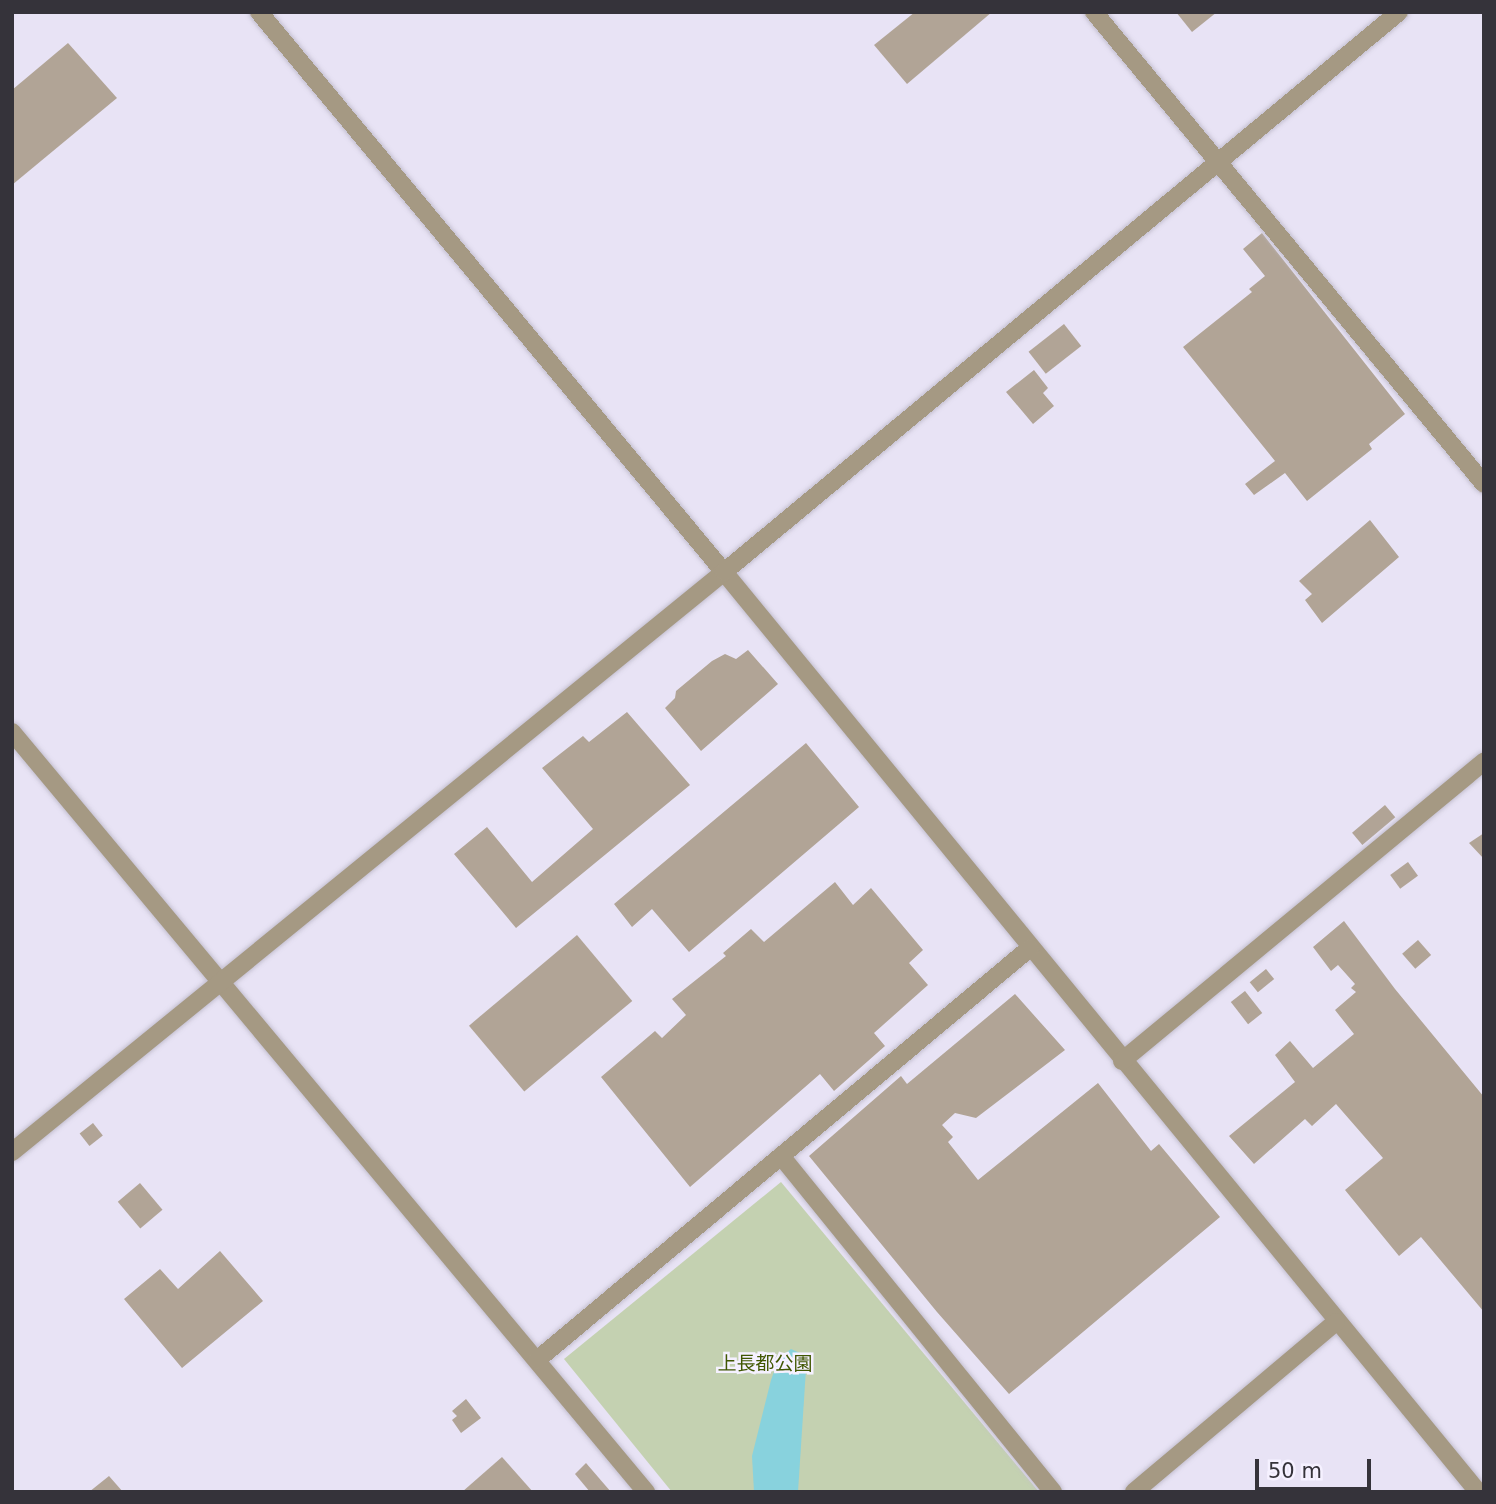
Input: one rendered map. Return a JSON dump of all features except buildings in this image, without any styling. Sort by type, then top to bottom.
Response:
[{"type":"street","points":[[259,12],[724,572],[1122,1061],[1478,1492]]},
{"type":"street","points":[[1094,12],[1484,484]]},
{"type":"street","points":[[12,1152],[218,981],[724,572],[1399,12]]},
{"type":"street","points":[[12,732],[646,1492]]},
{"type":"street","points":[[1122,1061],[1484,761]]},
{"type":"street","points":[[537,1360],[1030,948]]},
{"type":"street","points":[[781,1156],[1053,1492]]},
{"type":"street","points":[[1134,1492],[1336,1322]]},
{"type":"green space","name":"上長都公園","points":[[781,1182],[1039,1492],[672,1492],[564,1359]]},
{"type":"water","points":[[791,1349],[802,1354],[806,1369],[798,1492],[754,1492],[752,1456],[771,1380],[779,1358]]}]
